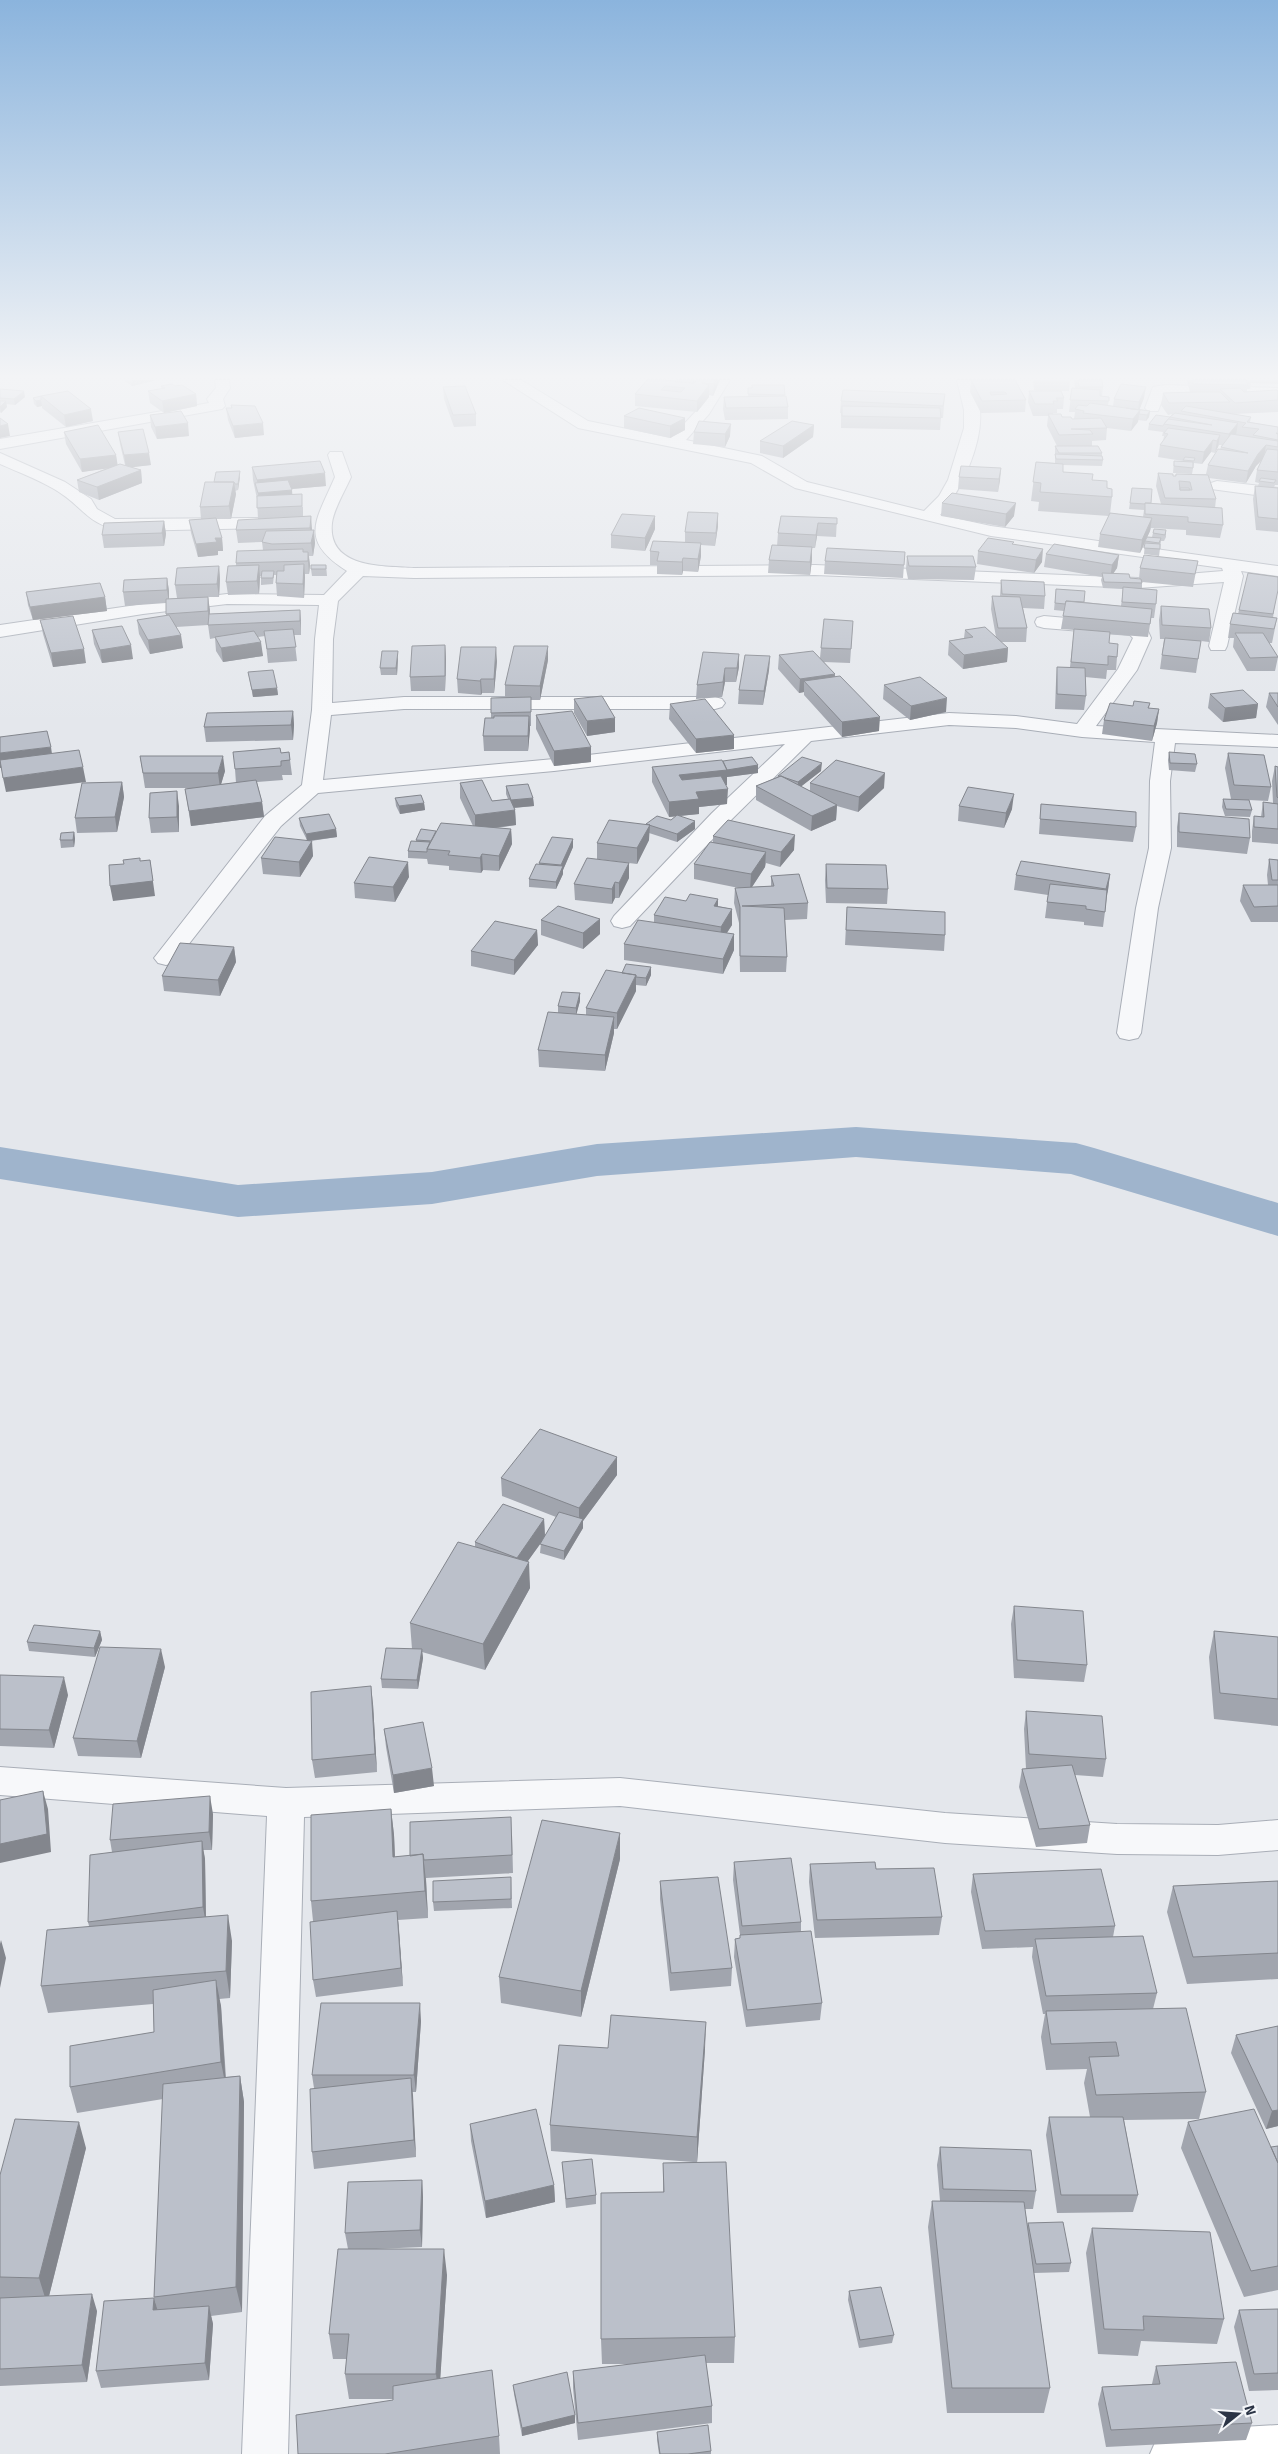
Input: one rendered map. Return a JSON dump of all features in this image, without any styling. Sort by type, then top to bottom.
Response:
[{"type":"street","points":[[73,495],[85,503],[91,512],[110,524],[126,526],[324,522]]},
{"type":"street","points":[[336,495],[324,522],[324,541],[337,558],[358,570],[414,573],[815,570],[1138,583],[1232,571],[1278,571]]},
{"type":"street","points":[[839,495],[991,531],[1232,571]]},
{"type":"street","points":[[928,517],[948,495]]},
{"type":"street","points":[[312,787],[322,710],[324,639],[329,600],[358,570]]},
{"type":"street","points":[[1218,646],[1232,571]]},
{"type":"street","points":[[0,631],[143,608],[227,599],[329,600]]},
{"type":"street","points":[[1044,622],[1134,630],[1140,633],[1142,638],[1127,670],[1082,731]]},
{"type":"street","points":[[322,710],[404,703],[715,703]]},
{"type":"street","points":[[166,958],[273,820],[312,787],[554,765],[949,719],[1016,722],[1082,731],[1166,737],[1278,741]]},
{"type":"street","points":[[622,921],[720,818],[804,737]]},
{"type":"street","points":[[1129,1033],[1147,908],[1160,848],[1160,781],[1166,737]]},
{"type":"street","points":[[0,1780],[286,1803],[620,1792],[945,1828],[1117,1839],[1218,1840],[1278,1835]]},
{"type":"street","points":[[265,2454],[286,1803]]},
{"type":"street","points":[[1173,2454],[1278,2448]]},
{"type":"building","points":[[202,495],[231,495],[229,506],[200,507]]},
{"type":"building","points":[[302,495],[302,506],[257,508],[257,496]]},
{"type":"building","points":[[950,495],[962,495],[1016,503],[1006,514],[942,503]]},
{"type":"building","points":[[1076,495],[1112,495],[1112,497]]},
{"type":"building","points":[[1131,495],[1152,495],[1151,503],[1130,503]]},
{"type":"building","points":[[1164,495],[1215,495],[1216,499],[1165,498]]},
{"type":"building","points":[[1256,495],[1278,495],[1278,519],[1258,517]]},
{"type":"building","points":[[1145,503],[1222,508],[1223,525],[1188,522],[1188,517],[1145,514]]},
{"type":"building","points":[[688,512],[718,513],[716,533],[685,532]]},
{"type":"building","points":[[1110,513],[1152,518],[1142,540],[1100,534]]},
{"type":"building","points":[[622,514],[655,516],[645,538],[611,535]]},
{"type":"building","points":[[311,516],[310,528],[236,530],[238,520]]},
{"type":"building","points":[[781,516],[837,518],[837,524],[818,523],[816,535],[778,533]]},
{"type":"building","points":[[216,518],[222,538],[215,538],[217,542],[196,544],[189,520]]},
{"type":"building","points":[[164,521],[162,533],[102,535],[104,523]]},
{"type":"building","points":[[1154,529],[1166,530],[1165,535],[1153,533]]},
{"type":"building","points":[[314,530],[311,543],[272,544],[262,542],[266,531]]},
{"type":"building","points":[[1147,537],[1161,538],[1159,543],[1145,541]]},
{"type":"building","points":[[988,538],[1043,549],[1036,560],[978,551]]},
{"type":"building","points":[[653,541],[701,543],[698,559],[683,558],[682,562],[657,561],[659,552],[650,551]]},
{"type":"building","points":[[1145,543],[1160,544],[1160,549],[1144,548]]},
{"type":"building","points":[[1054,544],[1119,555],[1112,565],[1046,554]]},
{"type":"building","points":[[772,545],[812,547],[810,562],[769,560]]},
{"type":"building","points":[[827,548],[905,552],[904,565],[825,561]]},
{"type":"building","points":[[303,549],[303,552],[308,552],[308,561],[236,563],[237,551]]},
{"type":"building","points":[[1144,555],[1198,561],[1195,574],[1140,568]]},
{"type":"building","points":[[907,556],[973,556],[976,567],[909,566]]},
{"type":"building","points":[[304,564],[303,584],[276,583],[277,571],[284,571],[284,565]]},
{"type":"building","points":[[259,565],[257,581],[226,582],[228,566]]},
{"type":"building","points":[[311,565],[326,565],[326,569],[311,569]]},
{"type":"building","points":[[219,566],[217,584],[175,585],[177,568]]},
{"type":"building","points":[[262,571],[274,571],[273,578],[261,578]]},
{"type":"building","points":[[1102,573],[1129,574],[1130,578],[1141,579],[1142,583],[1104,582]]},
{"type":"building","points":[[1248,573],[1278,577],[1278,590],[1273,614],[1239,610]]},
{"type":"building","points":[[167,578],[167,590],[123,592],[124,580]]},
{"type":"building","points":[[1001,580],[1044,582],[1045,596],[1002,594]]},
{"type":"building","points":[[100,583],[105,597],[30,607],[26,592]]},
{"type":"building","points":[[1123,587],[1157,590],[1156,604],[1122,602]]},
{"type":"building","points":[[1056,589],[1085,591],[1084,602],[1066,601],[1065,604],[1055,603]]},
{"type":"building","points":[[992,596],[1020,597],[1027,628],[998,628]]},
{"type":"building","points":[[208,597],[208,611],[166,614],[166,599]]},
{"type":"building","points":[[1066,601],[1152,609],[1150,624],[1063,616]]},
{"type":"building","points":[[1161,606],[1209,609],[1211,628],[1162,625]]},
{"type":"building","points":[[300,610],[300,621],[208,625],[209,614]]},
{"type":"building","points":[[1233,613],[1277,618],[1274,629],[1230,624]]},
{"type":"building","points":[[169,615],[181,635],[148,640],[137,620]]},
{"type":"building","points":[[73,616],[84,649],[51,653],[40,620]]},
{"type":"building","points":[[824,619],[853,621],[851,649],[821,648]]},
{"type":"building","points":[[122,626],[131,645],[100,650],[92,630]]},
{"type":"building","points":[[985,627],[1008,648],[964,655],[949,641],[973,637],[965,630]]},
{"type":"building","points":[[293,629],[296,647],[267,649],[264,631]]},
{"type":"building","points":[[1074,629],[1110,632],[1109,643],[1118,644],[1117,657],[1108,656],[1108,665],[1071,662]]},
{"type":"building","points":[[254,631],[261,642],[221,648],[215,637]]},
{"type":"building","points":[[1235,633],[1263,633],[1278,657],[1250,658]]},
{"type":"building","points":[[1165,638],[1201,641],[1198,659],[1162,655]]},
{"type":"building","points":[[445,645],[445,676],[410,677],[412,646]]},
{"type":"building","points":[[514,646],[548,646],[540,686],[505,685]]},
{"type":"building","points":[[461,647],[496,647],[494,679],[481,679],[480,681],[457,679]]},
{"type":"building","points":[[382,651],[398,651],[396,668],[380,668]]},
{"type":"building","points":[[813,651],[835,674],[800,679],[779,655]]},
{"type":"building","points":[[703,652],[739,654],[737,668],[725,668],[723,682],[697,685]]},
{"type":"building","points":[[745,655],[770,656],[764,691],[739,690]]},
{"type":"building","points":[[1057,667],[1085,668],[1086,696],[1057,694]]},
{"type":"building","points":[[273,670],[277,688],[252,690],[248,672]]},
{"type":"building","points":[[840,676],[880,717],[842,722],[804,681]]},
{"type":"building","points":[[920,677],[947,698],[911,706],[884,685]]},
{"type":"building","points":[[1243,690],[1258,704],[1225,708],[1210,694]]},
{"type":"building","points":[[1269,693],[1278,693],[1278,707]]},
{"type":"building","points":[[602,696],[615,718],[587,721],[574,699]]},
{"type":"building","points":[[531,697],[531,712],[491,713],[491,698]]},
{"type":"building","points":[[705,699],[734,735],[696,739],[670,704]]},
{"type":"building","points":[[1134,701],[1150,703],[1148,708],[1159,709],[1154,726],[1104,720],[1110,703],[1133,706]]},
{"type":"building","points":[[293,711],[291,725],[204,727],[207,713]]},
{"type":"building","points":[[572,711],[591,747],[554,751],[536,715]]},
{"type":"building","points":[[494,716],[529,716],[528,736],[483,736],[485,718],[494,718]]},
{"type":"building","points":[[47,731],[51,747],[0,753],[0,737]]},
{"type":"building","points":[[280,748],[281,753],[289,752],[290,760],[281,761],[281,766],[235,769],[233,752]]},
{"type":"building","points":[[79,750],[83,767],[3,778],[0,760]]},
{"type":"building","points":[[1169,752],[1195,754],[1197,764],[1170,763]]},
{"type":"building","points":[[1228,753],[1264,755],[1271,787],[1234,785]]},
{"type":"building","points":[[140,756],[223,756],[218,773],[143,773]]},
{"type":"building","points":[[752,757],[758,765],[727,770],[723,761]]},
{"type":"building","points":[[802,757],[822,763],[798,782],[778,776]]},
{"type":"building","points":[[722,760],[727,770],[679,775],[682,780],[721,776],[728,789],[696,792],[699,799],[669,802],[652,767]]},
{"type":"building","points":[[836,760],[885,773],[859,797],[810,783]]},
{"type":"building","points":[[1275,766],[1278,767],[1278,798],[1277,797]]},
{"type":"building","points":[[781,776],[837,805],[812,816],[756,786]]},
{"type":"building","points":[[256,780],[262,802],[189,811],[185,789]]},
{"type":"building","points":[[482,780],[492,801],[510,799],[515,810],[475,815],[460,783]]},
{"type":"building","points":[[122,782],[115,817],[75,818],[82,783]]},
{"type":"building","points":[[528,784],[533,798],[511,800],[506,786]]},
{"type":"building","points":[[968,787],[1014,794],[1006,813],[959,806]]},
{"type":"building","points":[[177,791],[177,817],[149,818],[150,793]]},
{"type":"building","points":[[421,795],[424,803],[399,806],[395,798]]},
{"type":"building","points":[[1223,799],[1249,800],[1252,810],[1226,809]]},
{"type":"building","points":[[1263,802],[1278,804],[1278,829],[1254,827],[1254,816],[1264,817]]},
{"type":"building","points":[[1041,804],[1136,812],[1136,827],[1040,819]]},
{"type":"building","points":[[1179,813],[1249,819],[1250,838],[1179,832]]},
{"type":"building","points":[[329,814],[336,829],[306,834],[299,818]]},
{"type":"building","points":[[677,815],[695,821],[677,834],[646,824],[657,816],[671,820]]},
{"type":"building","points":[[609,820],[650,825],[637,848],[597,843]]},
{"type":"building","points":[[728,820],[795,835],[781,852],[713,836]]},
{"type":"building","points":[[441,823],[511,829],[499,856],[482,854],[480,858],[448,855],[450,851],[427,849]]},
{"type":"building","points":[[421,829],[436,831],[431,841],[416,840]]},
{"type":"building","points":[[74,832],[73,840],[60,840],[61,833]]},
{"type":"building","points":[[275,837],[312,841],[299,862],[261,858]]},
{"type":"building","points":[[552,837],[573,839],[561,865],[539,863]]},
{"type":"building","points":[[411,841],[430,842],[427,852],[408,851]]},
{"type":"building","points":[[710,842],[766,852],[751,874],[694,864]]},
{"type":"building","points":[[369,857],[408,862],[393,887],[354,883]]},
{"type":"building","points":[[140,858],[140,861],[150,860],[153,881],[110,886],[109,865],[124,864],[123,860]]},
{"type":"building","points":[[587,858],[629,863],[619,883],[615,882],[612,889],[574,884]]},
{"type":"building","points":[[1269,859],[1278,860],[1278,880],[1272,880]]},
{"type":"building","points":[[1021,861],[1110,874],[1106,889],[1016,875]]},
{"type":"building","points":[[536,864],[563,866],[556,882],[529,879]]},
{"type":"building","points":[[826,864],[886,865],[888,889],[827,888]]},
{"type":"building","points":[[799,874],[808,903],[742,906],[784,908],[787,957],[740,956],[740,907],[735,888],[774,886],[771,876]]},
{"type":"building","points":[[1050,884],[1107,890],[1105,912],[1086,909],[1086,906],[1047,902]]},
{"type":"building","points":[[1243,885],[1278,885],[1278,906],[1254,907]]},
{"type":"building","points":[[690,894],[718,899],[714,906],[732,909],[721,927],[654,915],[665,897],[686,901]]},
{"type":"building","points":[[558,906],[600,919],[583,933],[541,920]]},
{"type":"building","points":[[847,907],[945,912],[945,935],[846,930]]},
{"type":"building","points":[[638,920],[734,934],[723,959],[624,944]]},
{"type":"building","points":[[495,921],[537,930],[514,960],[471,951]]},
{"type":"building","points":[[180,943],[234,947],[218,980],[162,976]]},
{"type":"building","points":[[626,964],[651,967],[646,978],[636,977],[636,975],[622,973]]},
{"type":"building","points":[[606,970],[636,975],[617,1013],[586,1008]]},
{"type":"building","points":[[562,992],[580,993],[576,1008],[558,1006]]},
{"type":"building","points":[[548,1012],[614,1017],[605,1055],[538,1050]]},
{"type":"building","points":[[540,1429],[617,1457],[579,1508],[501,1478]]},
{"type":"building","points":[[503,1504],[544,1519],[517,1558],[475,1542]]},
{"type":"building","points":[[559,1512],[583,1519],[564,1551],[540,1544]]},
{"type":"building","points":[[458,1542],[529,1562],[483,1644],[410,1623]]},
{"type":"building","points":[[1014,1606],[1083,1611],[1087,1665],[1017,1660]]},
{"type":"building","points":[[34,1625],[100,1631],[94,1648],[27,1642]]},
{"type":"building","points":[[1214,1631],[1278,1637],[1278,1699],[1220,1693]]},
{"type":"building","points":[[100,1647],[161,1649],[137,1741],[73,1738]]},
{"type":"building","points":[[386,1648],[422,1649],[417,1680],[381,1679]]},
{"type":"building","points":[[0,1675],[64,1677],[49,1730],[0,1729]]},
{"type":"building","points":[[371,1686],[375,1754],[312,1760],[311,1692]]},
{"type":"building","points":[[1026,1711],[1102,1716],[1106,1759],[1029,1754]]},
{"type":"building","points":[[423,1722],[432,1768],[393,1775],[384,1729]]},
{"type":"building","points":[[1072,1765],[1090,1825],[1039,1829],[1022,1769]]},
{"type":"building","points":[[43,1791],[47,1834],[0,1844],[0,1800]]},
{"type":"building","points":[[210,1796],[209,1832],[110,1840],[113,1804]]},
{"type":"building","points":[[391,1809],[393,1857],[423,1854],[425,1891],[311,1901],[311,1815]]},
{"type":"building","points":[[511,1817],[512,1855],[424,1860],[423,1854],[410,1856],[410,1822]]},
{"type":"building","points":[[542,1820],[620,1833],[581,1991],[499,1977]]},
{"type":"building","points":[[202,1841],[203,1907],[88,1922],[90,1855]]},
{"type":"building","points":[[791,1858],[801,1922],[742,1926],[734,1862]]},
{"type":"building","points":[[875,1862],[876,1869],[934,1868],[942,1917],[817,1920],[810,1864]]},
{"type":"building","points":[[1101,1869],[1115,1926],[985,1931],[973,1874]]},
{"type":"building","points":[[511,1877],[511,1899],[433,1902],[433,1881]]},
{"type":"building","points":[[718,1877],[732,1968],[671,1973],[660,1881]]},
{"type":"building","points":[[1278,1881],[1278,1953],[1193,1957],[1173,1886]]},
{"type":"building","points":[[397,1911],[401,1968],[313,1980],[310,1922]]},
{"type":"building","points":[[228,1915],[226,1971],[41,1986],[47,1930]]},
{"type":"building","points":[[811,1931],[822,2003],[747,2010],[735,1939],[740,1938],[740,1935]]},
{"type":"building","points":[[1143,1936],[1157,1993],[1046,1996],[1035,1939]]},
{"type":"building","points":[[216,1980],[221,2062],[70,2087],[70,2046],[154,2032],[153,1990]]},
{"type":"building","points":[[321,2003],[420,2003],[414,2075],[312,2075]]},
{"type":"building","points":[[1186,2008],[1206,2092],[1096,2095],[1089,2057],[1119,2056],[1116,2042],[1051,2044],[1046,2011]]},
{"type":"building","points":[[611,2015],[706,2022],[697,2137],[550,2125],[559,2045],[608,2048]]},
{"type":"building","points":[[1278,2026],[1278,2110],[1272,2111],[1236,2035]]},
{"type":"building","points":[[240,2076],[236,2287],[154,2297],[163,2084]]},
{"type":"building","points":[[411,2078],[414,2140],[312,2152],[310,2089]]},
{"type":"building","points":[[536,2109],[554,2185],[485,2201],[470,2124]]},
{"type":"building","points":[[1254,2109],[1278,2163],[1278,2266],[1251,2271],[1188,2122]]},
{"type":"building","points":[[1049,2117],[1123,2117],[1138,2195],[1061,2195]]},
{"type":"building","points":[[15,2119],[79,2122],[39,2278],[0,2277],[0,2175]]},
{"type":"building","points":[[1278,2146],[1278,2163],[1271,2147]]},
{"type":"building","points":[[940,2147],[1031,2150],[1036,2191],[943,2189]]},
{"type":"building","points":[[592,2159],[596,2195],[566,2199],[562,2162]]},
{"type":"building","points":[[726,2162],[735,2337],[601,2339],[601,2193],[664,2192],[663,2163]]},
{"type":"building","points":[[422,2180],[420,2230],[345,2233],[348,2182]]},
{"type":"building","points":[[932,2201],[1024,2202],[1050,2388],[952,2388]]},
{"type":"building","points":[[1063,2222],[1071,2263],[1036,2264],[1028,2223]]},
{"type":"building","points":[[1092,2228],[1210,2232],[1224,2319],[1143,2316],[1144,2330],[1104,2329]]},
{"type":"building","points":[[338,2249],[444,2249],[436,2374],[345,2374],[349,2334],[329,2334]]},
{"type":"building","points":[[881,2287],[894,2335],[860,2340],[849,2291]]},
{"type":"building","points":[[92,2294],[82,2365],[0,2369],[0,2298]]},
{"type":"building","points":[[154,2298],[153,2310],[209,2306],[205,2363],[96,2371],[104,2301]]},
{"type":"building","points":[[1278,2309],[1278,2373],[1254,2374],[1239,2310]]},
{"type":"building","points":[[705,2355],[712,2406],[578,2423],[573,2371]]},
{"type":"building","points":[[1236,2362],[1252,2423],[1111,2430],[1102,2387],[1160,2384],[1156,2366]]},
{"type":"building","points":[[492,2370],[499,2436],[385,2454],[298,2454],[296,2415],[393,2400],[393,2386]]},
{"type":"building","points":[[567,2372],[575,2415],[522,2428],[513,2385]]},
{"type":"building","points":[[708,2425],[711,2451],[688,2454],[660,2454],[657,2432]]},
{"type":"waterway","points":[[0,1163],[238,1201],[432,1188],[597,1160],[856,1142],[1076,1159],[1278,1220]]}]
